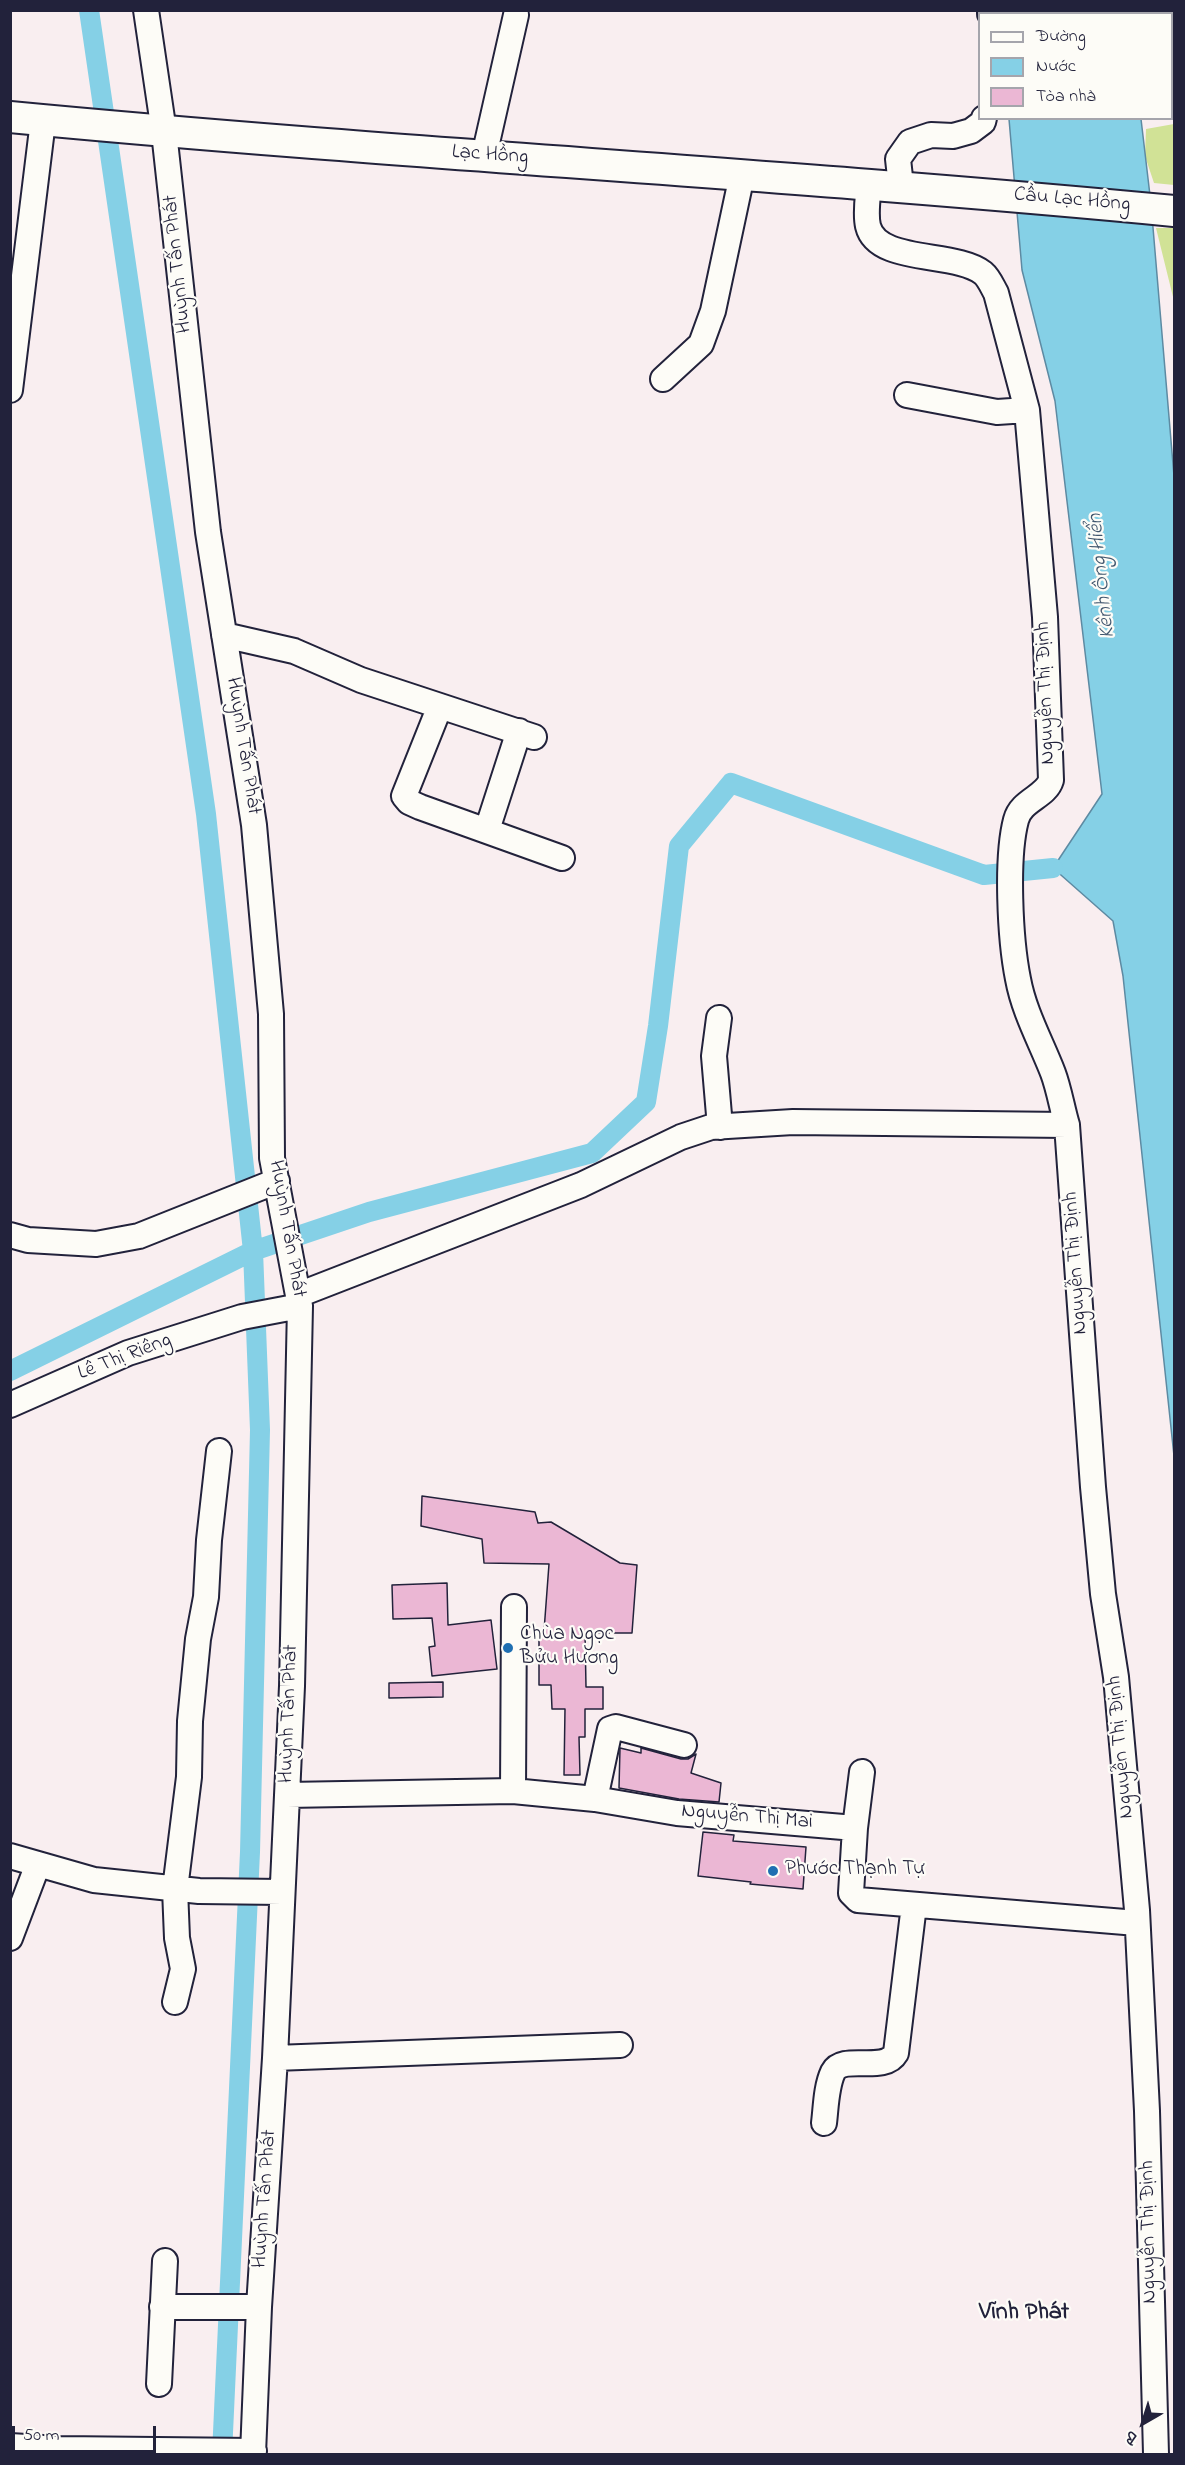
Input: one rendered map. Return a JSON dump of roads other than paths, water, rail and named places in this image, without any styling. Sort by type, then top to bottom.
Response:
[{"type":"main road","name":"Lạc Hồng","points":[[10,117],[164,132],[969,192]]},
{"type":"main road","name":"Cầu Lạc Hồng","points":[[969,192],[1174,211]]},
{"type":"street","name":"Huỳnh Tấn Phát","points":[[146,10],[164,132],[208,532],[254,825],[271,1014],[271,1190],[295,1297],[297,1511],[282,1892],[275,2058],[248,2308],[247,2452]]},
{"type":"street","points":[[484,156],[516,15]]},
{"type":"street","points":[[901,186],[898,159],[910,142],[931,135],[953,136],[972,131],[984,120]]},
{"type":"street","points":[[10,390],[53,122]]},
{"type":"street","points":[[663,379],[701,344],[713,311],[742,175]]},
{"type":"street","name":"Nguyễn Thị Định","points":[[869,184],[867,224],[872,236],[880,243],[893,251],[921,254],[970,267],[982,273],[990,282],[999,303],[1027,410],[1045,617],[1051,780],[1046,789],[1027,802],[1019,811],[1012,847],[1011,903],[1018,979],[1032,1024],[1053,1074],[1067,1125],[1093,1487],[1103,1594],[1116,1677],[1137,1923],[1147,2111],[1156,2454]]},
{"type":"street","points":[[907,394],[997,412],[1027,410]]},
{"type":"street","points":[[224,635],[294,651],[361,680],[526,734],[487,830]]},
{"type":"street","points":[[440,706],[404,796],[409,802],[420,807],[562,858]]},
{"type":"street","points":[[719,1018],[714,1056],[720,1127]]},
{"type":"street","name":"Lê Thị Riêng","points":[[10,1405],[128,1353],[242,1317],[581,1185],[681,1137],[711,1127],[793,1122],[1067,1125]]},
{"type":"street","points":[[10,1235],[28,1240],[96,1244],[139,1236],[201,1212],[271,1190]]},
{"type":"street","points":[[175,2002],[183,1969],[177,1938],[175,1888],[189,1778],[190,1721],[198,1639],[206,1597],[209,1540],[219,1451]]},
{"type":"street","points":[[513,1791],[514,1607]]},
{"type":"street","points":[[595,1799],[610,1728],[616,1727],[684,1745]]},
{"type":"street","points":[[862,1772],[855,1828],[851,1893],[858,1899],[869,1902],[1137,1923]]},
{"type":"street","name":"Nguyễn Thị Mai","points":[[286,1795],[513,1791],[595,1799],[677,1813],[855,1828]]},
{"type":"street","points":[[10,1856],[94,1880],[199,1891],[282,1892]]},
{"type":"street","points":[[10,1938],[38,1864]]},
{"type":"street","points":[[824,2123],[834,2070],[843,2064],[882,2062],[893,2058],[896,2053],[914,1905]]},
{"type":"street","points":[[275,2058],[620,2045]]},
{"type":"street","points":[[159,2384],[168,2307],[165,2261]]},
{"type":"street","points":[[168,2307],[248,2308]]},
{"type":"street","points":[[10,2446],[154,2452],[247,2452]]},
{"type":"water","name":"Kênh Ông Hiển","points":[[1009,120],[1141,120],[1151,204],[1174,476],[1174,1456],[1123,976],[1113,921],[1053,868],[1102,794],[1055,401],[1022,270]]},
{"type":"waterway","points":[[89,10],[206,814],[253,1251],[260,1430],[250,1852],[222,2454]]},
{"type":"waterway","points":[[10,1371],[253,1251],[369,1212],[592,1153],[646,1102],[658,1026],[679,846],[731,783],[984,875],[1053,868]]},
{"type":"place","name":"Chùa Ngọc Bửu Hương","points":[[508,1648]]},
{"type":"place","name":"Phước Thạnh Tự","points":[[773,1871]]},
{"type":"district","name":"Vĩnh Phát","points":[[1024,2314]]}]
